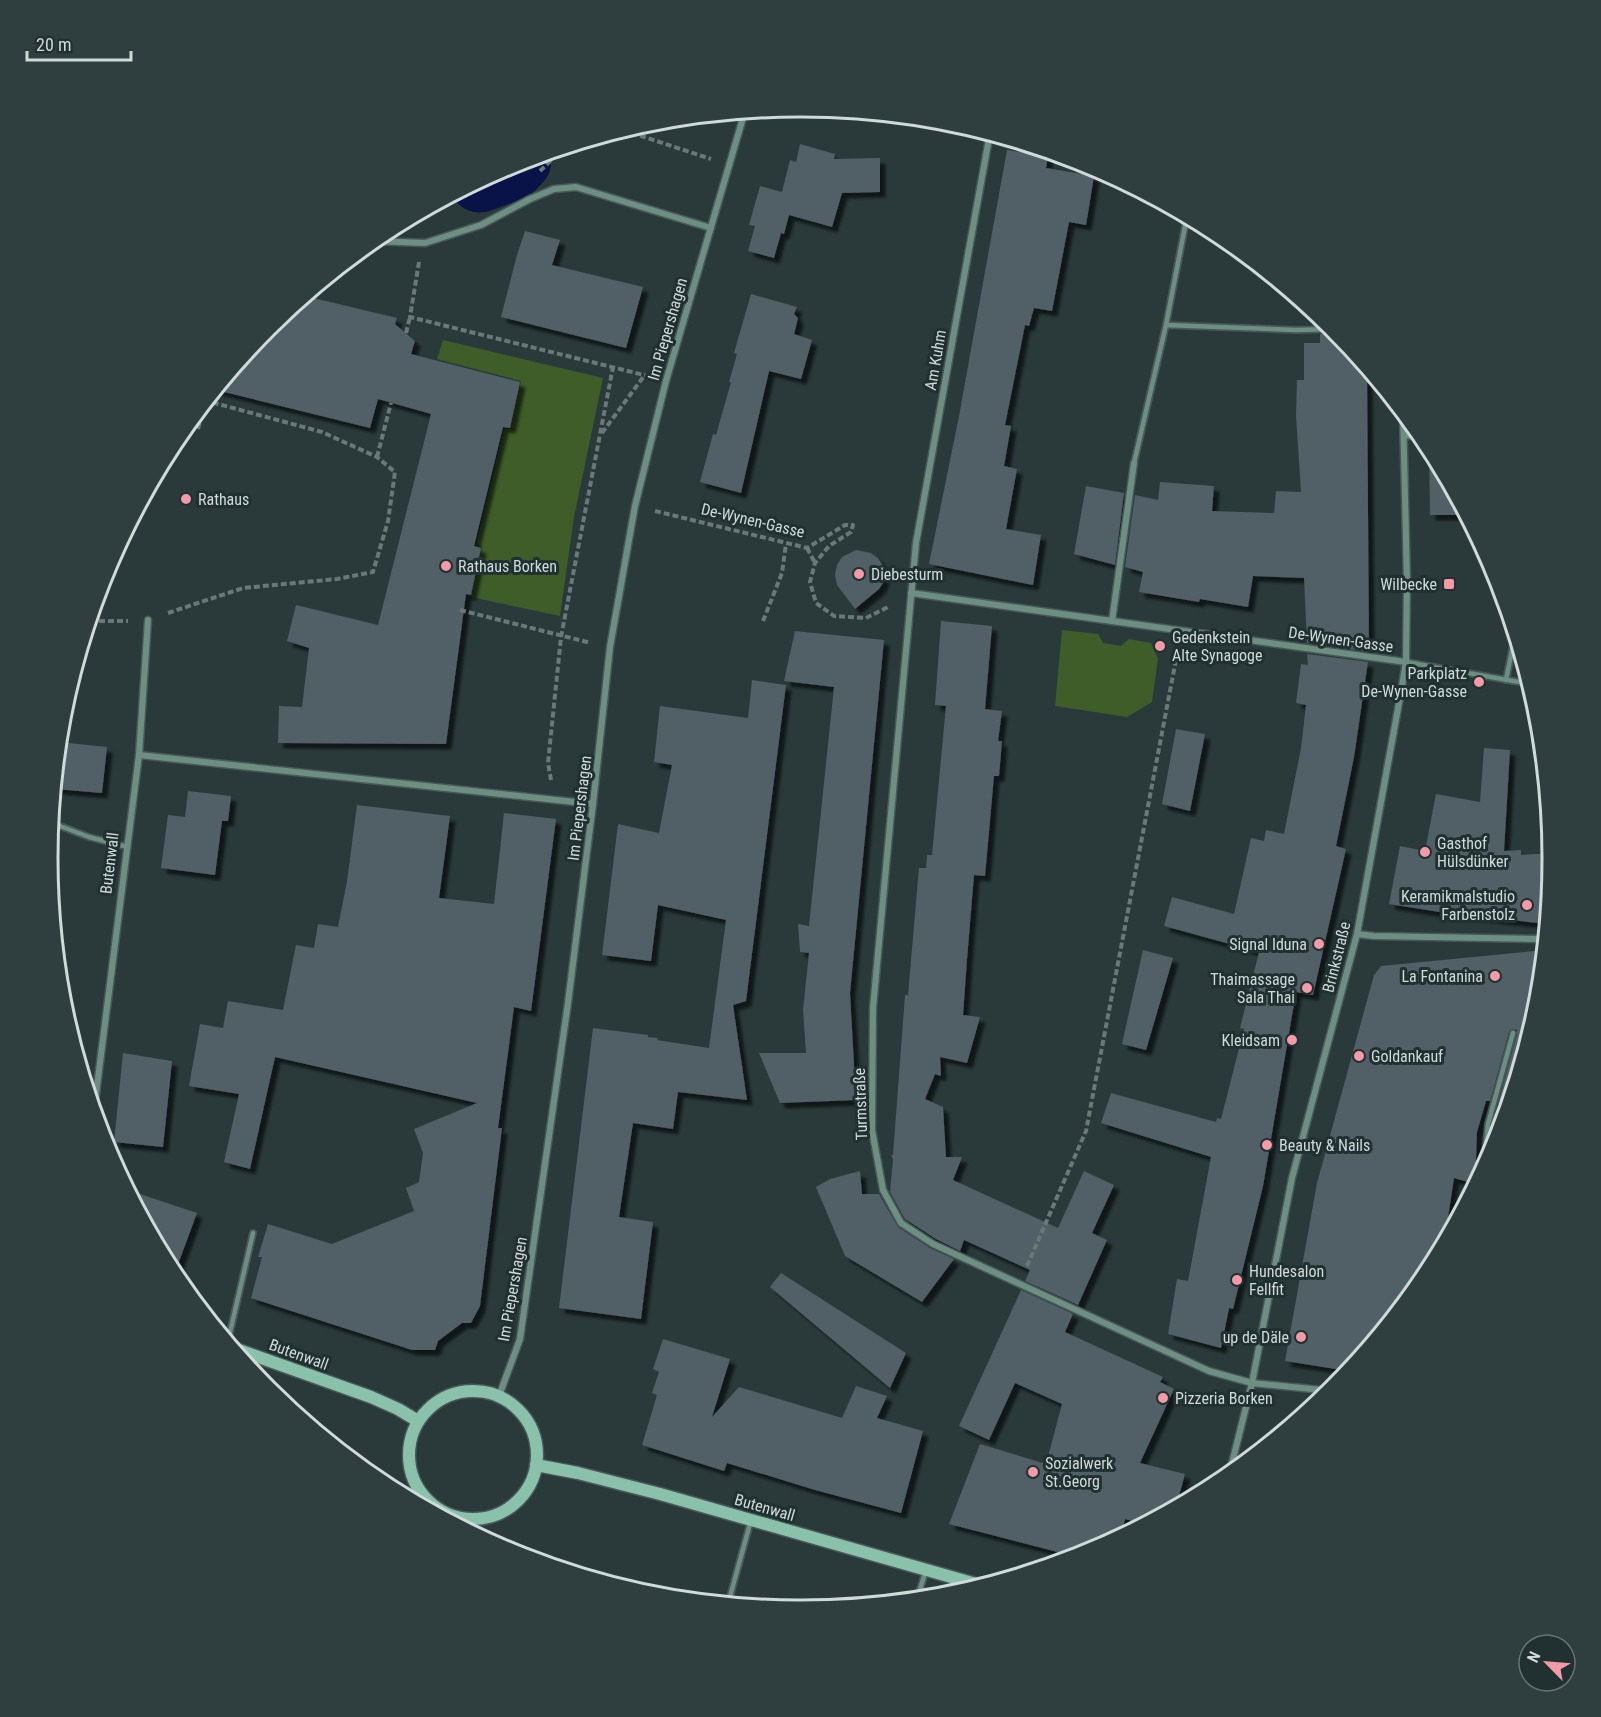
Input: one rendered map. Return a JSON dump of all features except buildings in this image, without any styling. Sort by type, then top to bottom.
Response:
[{"type":"main road","name":"Butenwall","points":[[248,1354],[371,1398],[398,1409],[418,1421]]},
{"type":"main road","points":[[428,1500],[417,1486],[409,1466],[409,1445],[418,1421],[428,1409],[443,1398],[461,1392],[480,1391],[499,1396],[514,1406],[526,1419],[537,1451],[536,1465],[530,1483],[512,1506],[472,1524]]},
{"type":"main road","name":"Butenwall","points":[[536,1465],[578,1473],[966,1581]]},
{"type":"street","name":"Im Piepershagen","points":[[499,1396],[520,1339],[568,1003],[610,647],[635,506],[666,381],[743,119]]},
{"type":"street","name":"Am Kuhm","points":[[911,593],[916,543],[989,141]]},
{"type":"street","points":[[389,242],[424,243],[482,225],[554,189],[576,187],[711,228]]},
{"type":"street","name":"Brinkstraße","points":[[1233,1461],[1252,1383],[1292,1178],[1357,934],[1406,662],[1407,582],[1403,426]]},
{"type":"street","points":[[1112,621],[1134,464]]},
{"type":"street","name":"De-Wynen-Gasse","points":[[911,593],[1406,662]]},
{"type":"street","name":"Turmstraße","points":[[911,593],[873,1008],[872,1130],[883,1190],[901,1223],[933,1244],[1209,1371],[1252,1383],[1318,1390]]},
{"type":"street","name":"Butenwall","points":[[96,1092],[139,755],[148,620]]},
{"type":"street","points":[[139,755],[593,804]]},
{"type":"street","points":[[1357,934],[1538,939]]},
{"type":"lane","points":[[1134,464],[1166,325],[1185,224]]},
{"type":"lane","points":[[1166,325],[1320,329]]},
{"type":"lane","points":[[1403,436],[1410,436]]},
{"type":"lane","points":[[1506,680],[1512,650]]},
{"type":"lane","name":"De-Wynen-Gasse","points":[[1406,662],[1521,682]]},
{"type":"lane","points":[[59,826],[89,837],[128,847]]},
{"type":"lane","points":[[1486,1141],[1488,1124],[1513,1033]]},
{"type":"lane","points":[[230,1332],[253,1233]]},
{"type":"lane","points":[[730,1597],[751,1520]]},
{"type":"lane","points":[[920,1590],[926,1570]]},
{"type":"path","points":[[638,135],[729,165]]},
{"type":"path","points":[[406,333],[424,243]]},
{"type":"path","points":[[410,317],[666,381]]},
{"type":"path","points":[[555,801],[548,763],[561,637],[613,367]]},
{"type":"path","points":[[601,433],[645,375]]},
{"type":"path","points":[[377,457],[391,403]]},
{"type":"path","points":[[98,621],[148,620],[243,588],[337,579],[373,572],[388,521],[395,472],[377,457],[322,432],[214,404]]},
{"type":"path","points":[[198,429],[199,425]]},
{"type":"path","name":"De-Wynen-Gasse","points":[[635,506],[807,549],[845,525],[853,525],[851,532],[829,546],[815,563]]},
{"type":"path","points":[[763,621],[782,573],[786,544]]},
{"type":"path","points":[[807,549],[815,563],[810,582],[816,603],[834,616],[866,618],[911,593]]},
{"type":"path","points":[[460,610],[561,637],[610,647]]},
{"type":"path","points":[[1019,1283],[1086,1131],[1181,631]]},
{"type":"green space","points":[[443,340],[603,378],[574,517],[560,616],[471,597],[482,547],[476,545],[504,429],[510,429],[521,381],[437,359]]},
{"type":"green space","points":[[1062,630],[1098,634],[1103,643],[1121,646],[1129,639],[1151,643],[1158,659],[1152,702],[1127,717],[1055,706]]},
{"type":"place","name":"Rathaus","points":[[186,499]]},
{"type":"place","name":"Rathaus Borken","points":[[446,566]]},
{"type":"place","name":"Diebesturm","points":[[859,574]]},
{"type":"place","name":"Wilbecke","points":[[1449,584]]},
{"type":"place","name":"Gedenkstein Alte Synagoge","points":[[1160,646]]},
{"type":"place","name":"Parkplatz De-Wynen-Gasse","points":[[1479,682]]},
{"type":"place","name":"Gasthof Hülsdünker","points":[[1425,852]]},
{"type":"place","name":"Keramikmalstudio Farbenstolz","points":[[1527,905]]},
{"type":"place","name":"Signal Iduna","points":[[1319,944]]},
{"type":"place","name":"La Fontanina","points":[[1495,976]]},
{"type":"place","name":"Thaimassage Sala Thai","points":[[1307,988]]},
{"type":"place","name":"Kleidsam","points":[[1292,1040]]},
{"type":"place","name":"Goldankauf","points":[[1359,1056]]},
{"type":"place","name":"Beauty & Nails","points":[[1267,1145]]},
{"type":"place","name":"Hundesalon Fellfit","points":[[1237,1280]]},
{"type":"place","name":"up de Däle","points":[[1301,1337]]},
{"type":"place","name":"Pizzeria Borken","points":[[1163,1398]]},
{"type":"place","name":"Sozialwerk St.Georg","points":[[1033,1472]]}]
